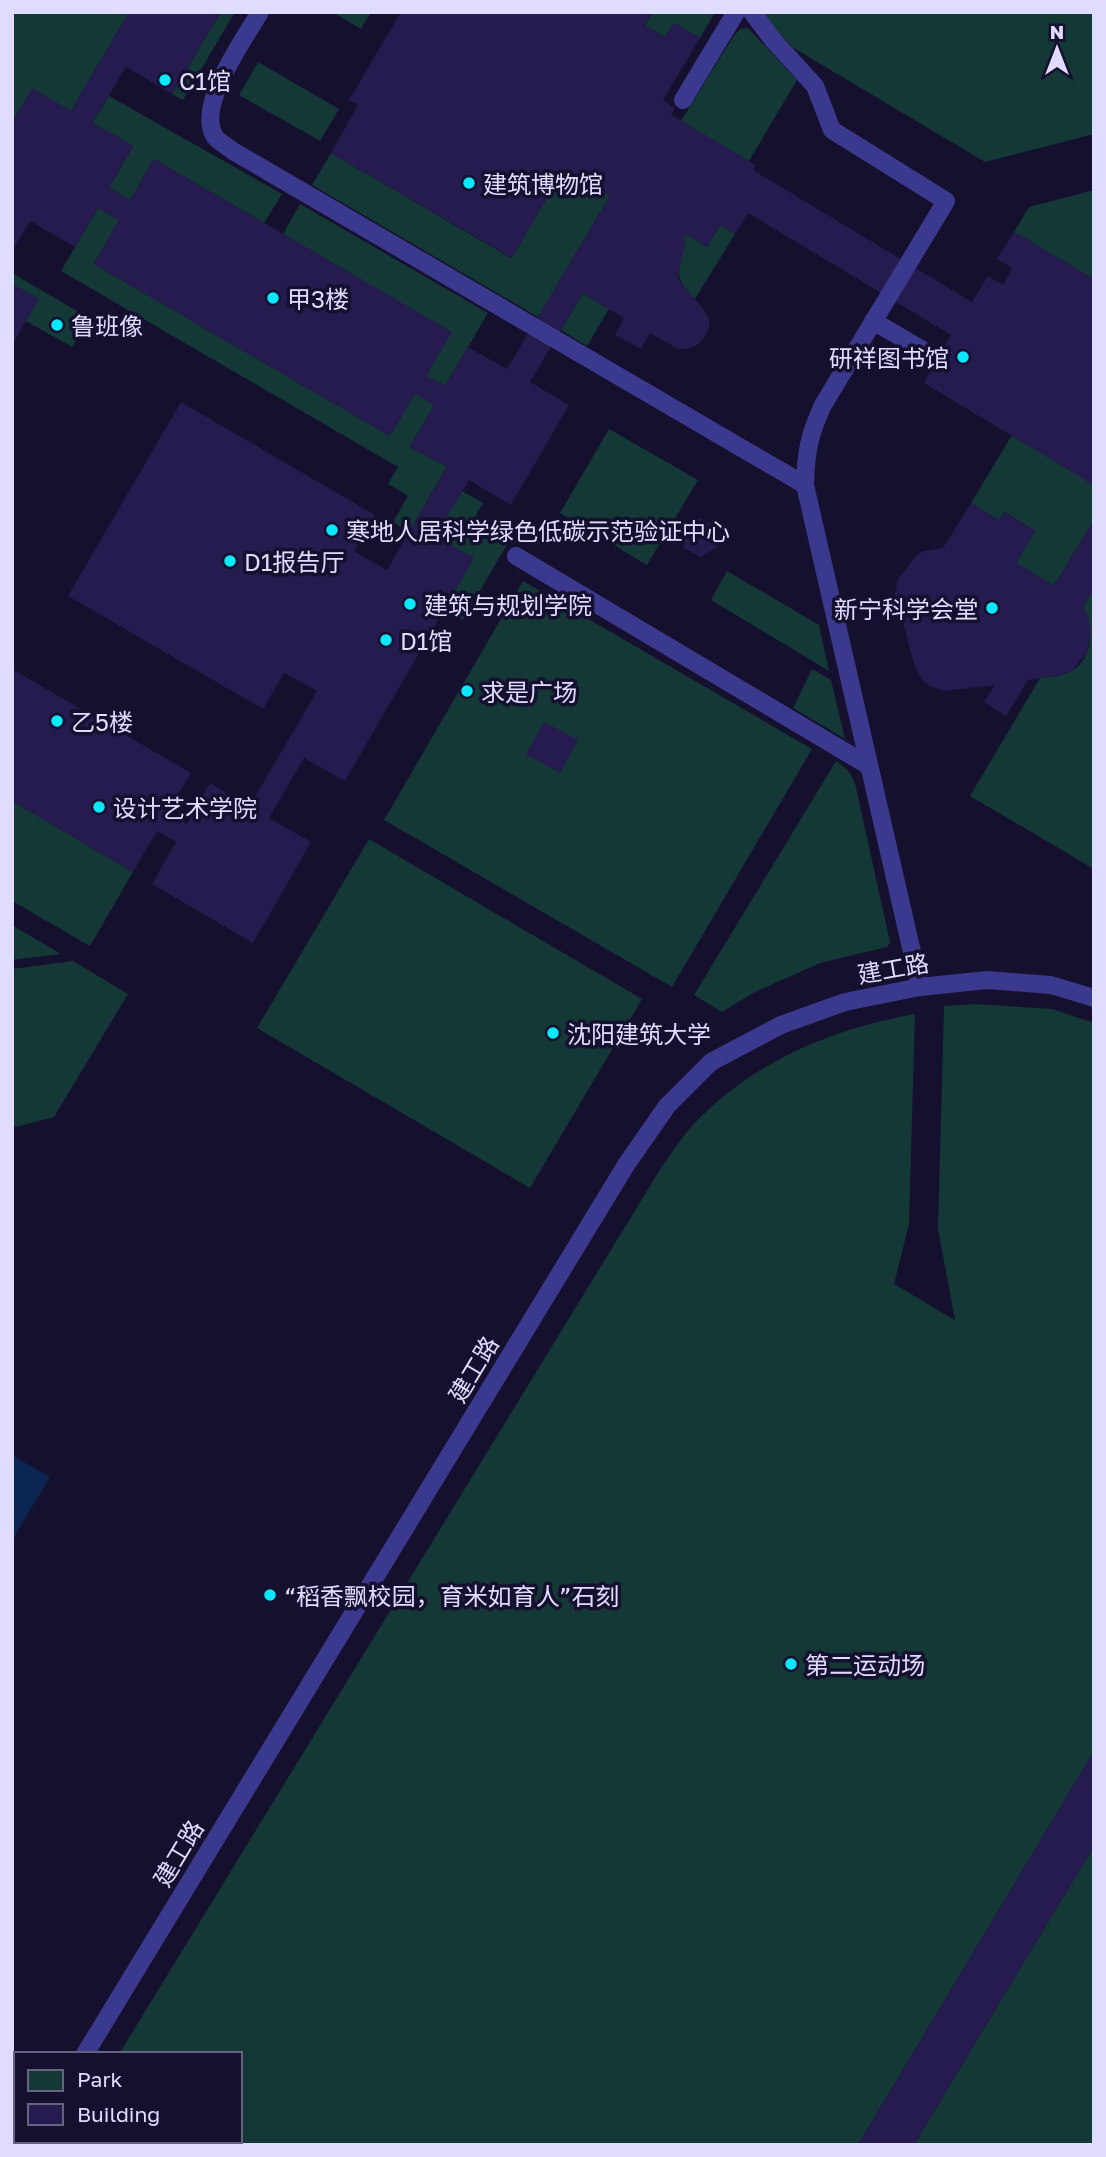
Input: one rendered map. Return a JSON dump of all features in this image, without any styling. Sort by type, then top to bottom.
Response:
[{"type":"lane","points":[[260,12],[215,91],[209,114],[215,137],[274,176],[805,485]]},
{"type":"lane","points":[[683,100],[736,12]]},
{"type":"lane","points":[[752,12],[773,40],[816,86],[832,130],[946,201],[811,429],[806,455],[805,485],[920,987]]},
{"type":"lane","points":[[873,321],[937,359]]},
{"type":"lane","points":[[516,556],[869,766]]},
{"type":"lane","name":"建工路","points":[[86,2052],[626,1164],[667,1106],[711,1062],[781,1025],[845,1002],[920,987],[987,980],[1051,985],[1094,998]]},
{"type":"green space","points":[[12,12],[129,12],[71,111],[32,89],[12,122]]},
{"type":"green space","points":[[221,12],[235,12],[183,100],[172,94]]},
{"type":"green space","points":[[332,12],[371,12],[361,29]]},
{"type":"green space","points":[[653,12],[715,12],[700,38],[674,23],[665,37],[645,26]]},
{"type":"green space","points":[[760,12],[1094,12],[1094,134],[985,162],[792,47]]},
{"type":"green space","points":[[748,28],[797,80],[749,161],[681,121],[733,37],[740,29]]},
{"type":"green space","points":[[258,62],[339,109],[320,141],[239,95]]},
{"type":"green space","points":[[109,96],[282,194],[264,223],[154,159],[130,200],[109,188],[133,146],[92,123]]},
{"type":"green space","points":[[331,153],[511,258],[564,169],[610,196],[538,317],[312,185]]},
{"type":"green space","points":[[1094,190],[1094,279],[1014,232],[1029,207]]},
{"type":"green space","points":[[300,204],[488,313],[445,386],[426,376],[451,332],[283,234]]},
{"type":"green space","points":[[98,208],[119,220],[94,264],[390,436],[415,393],[434,405],[410,447],[447,467],[409,532],[393,522],[408,496],[388,484],[398,467],[61,271]]},
{"type":"green space","points":[[720,225],[735,234],[695,299],[679,274],[685,243],[683,239],[686,234],[707,247]]},
{"type":"green space","points":[[12,273],[89,318],[72,347],[26,321],[38,299],[12,284]]},
{"type":"green space","points":[[583,293],[609,309],[587,346],[561,330]]},
{"type":"green space","points":[[609,429],[698,480],[647,565],[560,513]]},
{"type":"green space","points":[[1012,435],[1094,485],[1094,520],[1054,586],[1016,563],[1035,531],[1005,512],[999,520],[971,503]]},
{"type":"green space","points":[[462,491],[483,503],[473,520],[509,541],[463,620],[443,609],[435,536]]},
{"type":"green space","points":[[727,571],[819,625],[829,671],[711,600]]},
{"type":"green space","points":[[523,581],[812,749],[672,987],[384,820]]},
{"type":"green space","points":[[1092,592],[1094,869],[970,796],[1040,678],[1072,671],[1085,658],[1090,632],[1083,606]]},
{"type":"green space","points":[[812,669],[831,680],[845,739],[793,708]]},
{"type":"green space","points":[[836,761],[848,770],[855,783],[890,942],[887,947],[820,963],[755,992],[722,1012],[694,995]]},
{"type":"green space","points":[[12,801],[133,872],[90,946],[12,901]]},
{"type":"green space","points":[[369,839],[642,999],[530,1188],[257,1028]]},
{"type":"green space","points":[[12,925],[61,954],[12,960]]},
{"type":"green space","points":[[73,961],[128,994],[54,1117],[12,1128],[12,969]]},
{"type":"green space","name":"第二运动场","points":[[975,1004],[1052,1009],[1094,1023],[1094,1751],[858,2145],[49,2145],[48,2143],[242,2143],[242,2052],[120,2052],[661,1168],[689,1130],[716,1103],[740,1083],[795,1051],[854,1029],[915,1014],[909,1224],[894,1284],[955,1320],[938,1229],[944,1006]]},
{"type":"green space","points":[[1094,1846],[1094,2145],[914,2145]]},
{"type":"water","points":[[12,1455],[50,1477],[12,1540]]},
{"type":"building","points":[[129,12],[221,12],[172,94],[126,67],[92,123],[133,146],[109,188],[130,200],[154,159],[452,332],[426,376],[445,386],[468,347],[507,369],[610,196],[564,169],[512,258],[331,153],[358,105],[349,100],[401,12],[653,12],[645,26],[665,37],[674,23],[700,38],[663,100],[675,108],[671,115],[756,165],[753,170],[972,302],[988,276],[1003,285],[1012,268],[997,259],[1014,232],[1094,279],[1094,485],[924,383],[951,335],[748,213],[735,234],[720,225],[707,247],[686,234],[678,276],[709,318],[709,328],[704,338],[688,349],[678,349],[650,333],[641,349],[615,335],[624,318],[583,293],[530,382],[569,405],[511,505],[469,480],[435,536],[474,558],[345,781],[304,758],[269,818],[311,842],[253,943],[152,884],[176,842],[157,831],[133,872],[12,801],[12,669],[191,773],[167,812],[187,824],[210,783],[249,807],[317,691],[284,673],[263,709],[68,596],[181,402],[375,515],[354,551],[387,570],[447,467],[410,447],[434,405],[415,393],[390,436],[94,264],[119,220],[98,208],[75,247],[30,221],[12,251],[12,122],[32,88],[71,111]]},
{"type":"building","points":[[12,284],[39,299],[12,345]]},
{"type":"building","name":"新宁科学会堂","points":[[971,503],[999,520],[1004,512],[1035,531],[1016,563],[1054,586],[1094,520],[1094,593],[1092,592],[1083,606],[1091,633],[1087,653],[1072,671],[1028,680],[1006,716],[984,702],[995,685],[944,691],[923,681],[915,667],[895,593],[898,579],[916,556],[923,551],[943,548]]},
{"type":"building","points":[[700,518],[717,527],[717,547],[701,557],[684,548],[683,528]]},
{"type":"building","points":[[544,722],[578,740],[560,773],[526,754]]},
{"type":"building","points":[[1094,1751],[1094,1846],[914,2145],[858,2145]]},
{"type":"place","name":"C1馆","points":[[165,80]]},
{"type":"place","name":"建筑博物馆","points":[[469,183]]},
{"type":"place","name":"甲3楼","points":[[273,298]]},
{"type":"place","name":"鲁班像","points":[[57,325]]},
{"type":"place","name":"研祥图书馆","points":[[963,357]]},
{"type":"place","name":"寒地人居科学绿色低碳示范验证中心","points":[[332,530]]},
{"type":"place","name":"D1报告厅","points":[[230,561]]},
{"type":"place","name":"建筑与规划学院","points":[[410,604]]},
{"type":"place","name":"新宁科学会堂","points":[[992,608]]},
{"type":"place","name":"D1馆","points":[[386,640]]},
{"type":"place","name":"求是广场","points":[[467,691]]},
{"type":"place","name":"乙5楼","points":[[57,721]]},
{"type":"place","name":"设计艺术学院","points":[[99,807]]},
{"type":"place","name":"沈阳建筑大学","points":[[553,1033]]},
{"type":"place","name":"“稻香飘校园，育米如育人”石刻","points":[[270,1595]]},
{"type":"place","name":"第二运动场","points":[[791,1664]]}]
